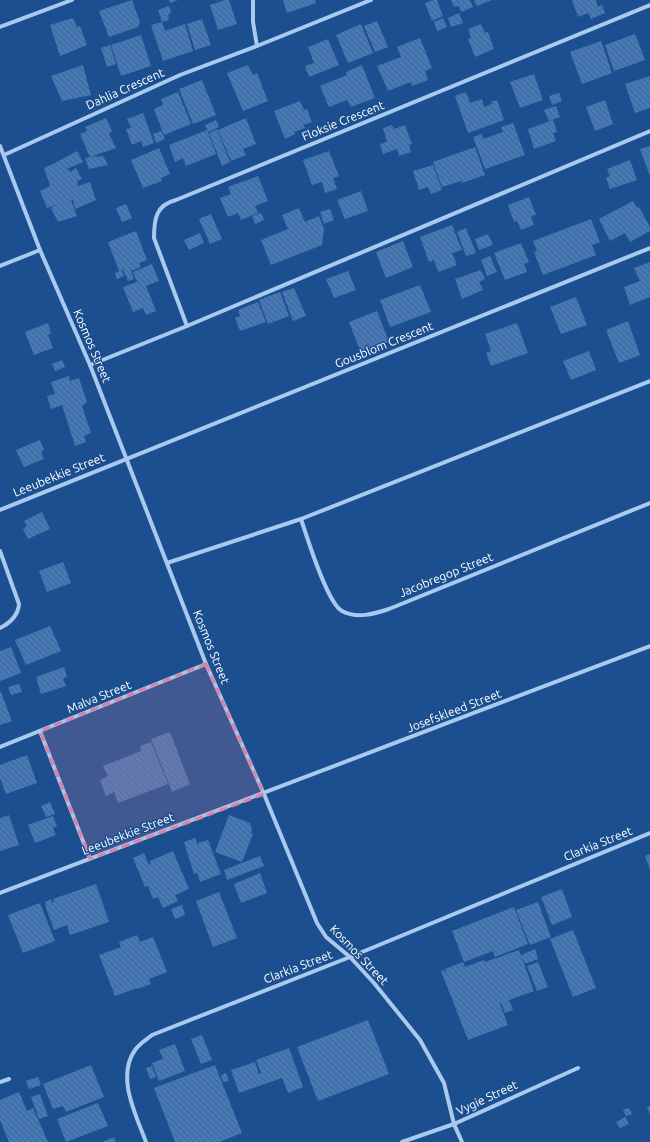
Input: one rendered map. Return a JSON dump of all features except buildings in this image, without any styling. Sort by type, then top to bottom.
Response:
[{"type":"street","points":[[0,27],[72,0]]},
{"type":"street","points":[[253,0],[253,22],[257,46]]},
{"type":"street","name":"Dahlia Crescent","points":[[4,155],[180,75],[372,0]]},
{"type":"street","name":"Floksie Crescent","points":[[187,326],[154,238],[154,224],[159,209],[167,202],[176,200],[650,5]]},
{"type":"street","points":[[90,365],[187,326],[650,131]]},
{"type":"street","name":"Kosmos Street","points":[[0,146],[40,250],[90,365],[206,664],[264,794],[317,923],[326,937],[350,957],[374,983],[420,1040],[444,1084],[454,1124],[462,1142]]},
{"type":"street","name":"Gousblom Crescent","points":[[126,459],[650,248]]},
{"type":"street","points":[[0,266],[40,250]]},
{"type":"street","points":[[167,563],[301,519],[650,382]]},
{"type":"street","name":"Leeubekkie Street","points":[[0,510],[126,459]]},
{"type":"street","name":"Jacobregop Street","points":[[301,519],[322,578],[337,608],[359,616],[389,609],[650,503]]},
{"type":"street","points":[[0,551],[19,604],[18,611],[14,618],[0,628]]},
{"type":"street","name":"Josefskleed Street","points":[[264,794],[650,646]]},
{"type":"street","name":"Malva Street","points":[[0,747],[206,664]]},
{"type":"street","points":[[40,731],[90,859]]},
{"type":"street","name":"Leeubekkie Street","points":[[0,893],[264,794]]},
{"type":"street","name":"Clarkia Street","points":[[146,1142],[132,1106],[127,1079],[131,1056],[140,1044],[152,1035],[350,957],[650,833]]},
{"type":"street","name":"Vygie Street","points":[[402,1142],[454,1124],[578,1068]]},
{"type":"street","points":[[0,1082],[9,1078]]},
{"type":"highlighted area","points":[[206,664],[264,794],[90,859],[40,731]]}]
